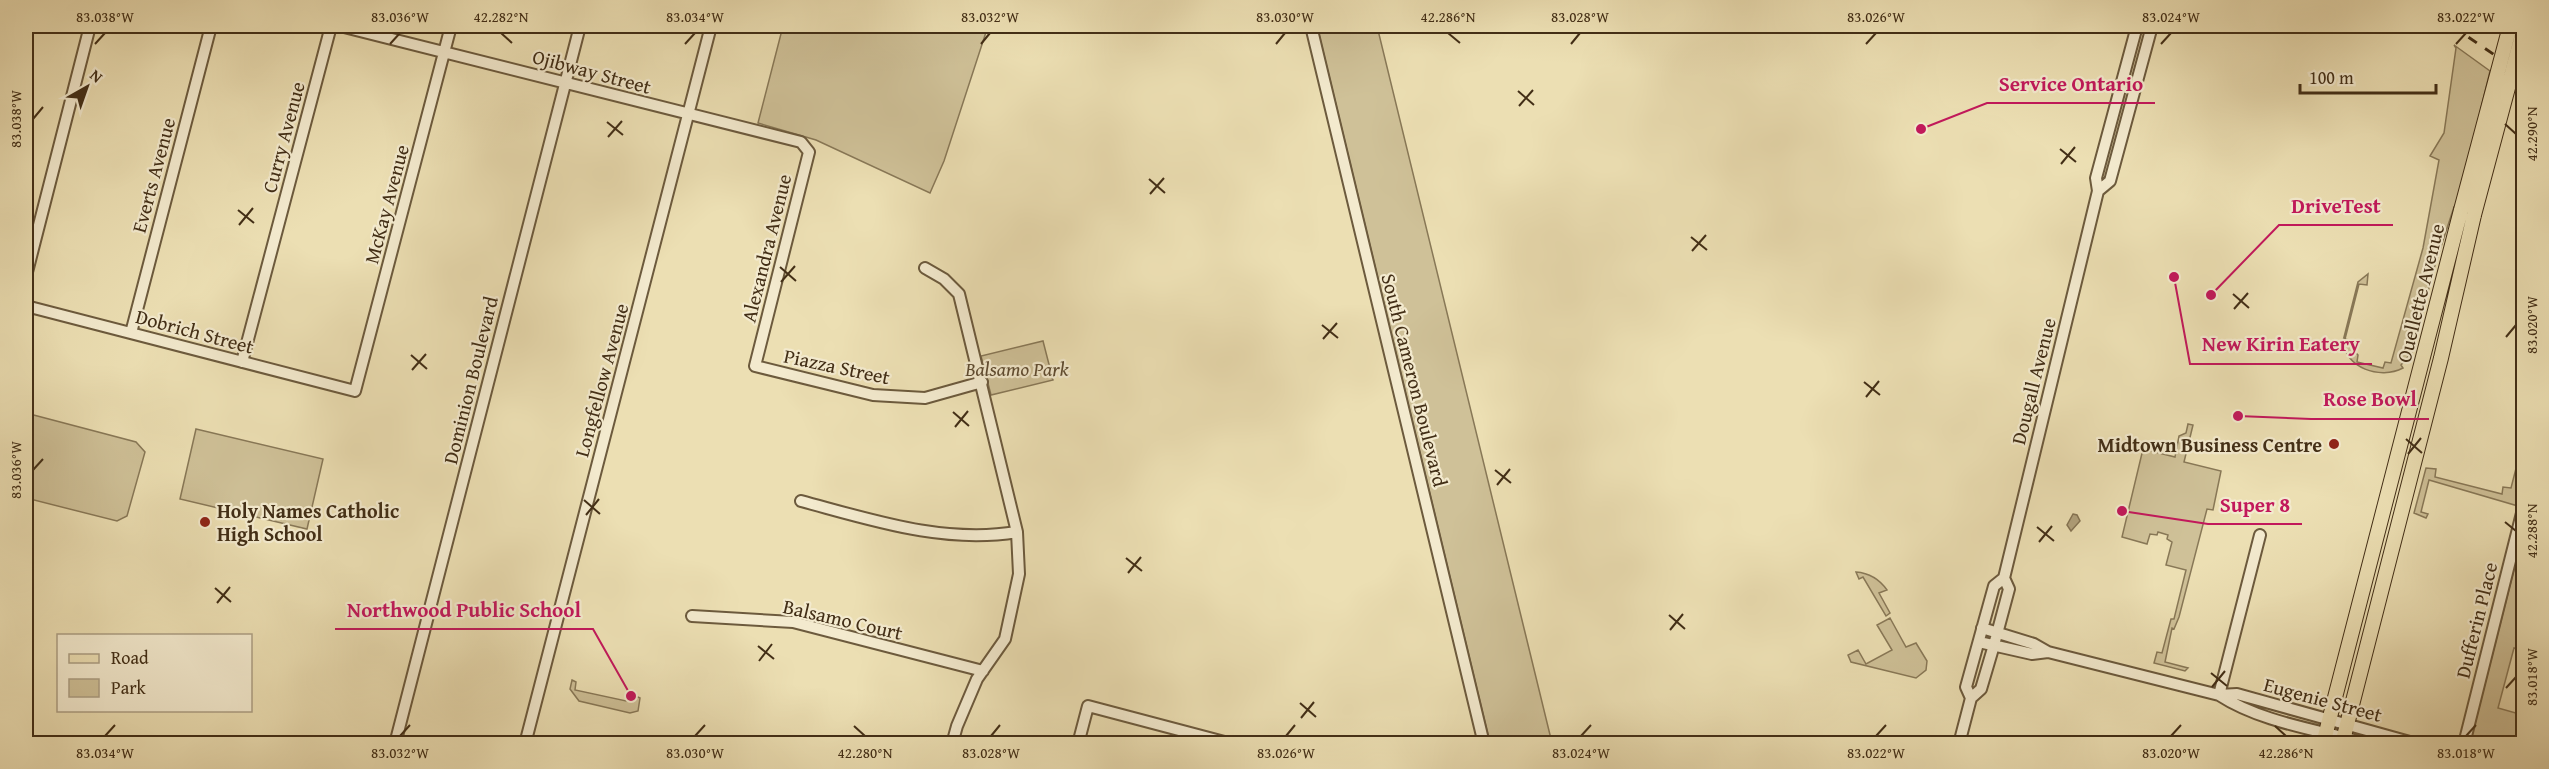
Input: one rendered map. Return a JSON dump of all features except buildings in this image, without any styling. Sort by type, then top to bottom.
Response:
[{"type":"main road","name":"Ouellette Avenue","points":[[2345,735],[2441,357],[2468,213],[2510,26]]},
{"type":"main road","name":"Ouellette Avenue","points":[[2326,732],[2468,213],[2523,28]]},
{"type":"street","points":[[26,276],[90,26]]},
{"type":"street","name":"Everts Avenue","points":[[130,333],[211,26]]},
{"type":"street","name":"Curry Avenue","points":[[242,362],[331,26]]},
{"type":"street","name":"Ojibway Street","points":[[340,26],[801,142]]},
{"type":"street","name":"McKay Avenue","points":[[355,392],[451,26]]},
{"type":"street","name":"Dominion Boulevard","points":[[395,744],[580,26]]},
{"type":"street","name":"Longfellow Avenue","points":[[525,744],[711,26]]},
{"type":"street","name":"South Cameron Boulevard","points":[[1311,26],[1484,744]]},
{"type":"street","name":"Dougall Avenue","points":[[1971,698],[1966,687],[1994,586],[2004,578],[2098,191],[2096,178],[2137,26]]},
{"type":"street","name":"Dougall Avenue","points":[[2098,191],[2110,181],[2152,26]]},
{"type":"street","name":"Alexandra Avenue","points":[[755,366],[809,152],[801,142]]},
{"type":"street","points":[[925,268],[944,279],[959,294],[1017,532],[1019,574],[1005,639],[983,671],[957,726],[952,744]]},
{"type":"street","name":"Dobrich Street","points":[[26,306],[355,392]]},
{"type":"street","name":"Piazza Street","points":[[755,366],[873,395],[925,398],[982,382]]},
{"type":"street","points":[[801,501],[901,528],[947,534],[1017,532]]},
{"type":"street","name":"Dufferin Place","points":[[2464,744],[2523,506]]},
{"type":"street","points":[[2219,695],[2259,535]]},
{"type":"street","name":"Dougall Avenue","points":[[1959,744],[1971,698],[1981,689],[1998,633],[2009,589],[2004,578]]},
{"type":"street","name":"Balsamo Court","points":[[692,616],[793,622],[983,671]]},
{"type":"street","name":"Eugenie Street","points":[[1982,628],[2034,644],[2048,652],[2219,695],[2235,706],[2326,732],[2417,744]]},
{"type":"street","name":"Eugenie Street","points":[[1979,642],[2032,654],[2048,652]]},
{"type":"street","points":[[1078,744],[1088,706],[1233,744]]},
{"type":"street","name":"Eugenie Street","points":[[2345,735],[2369,744]]},
{"type":"green space","points":[[783,26],[988,26],[944,161],[930,193],[816,140],[758,123]]},
{"type":"green space","points":[[1317,26],[1377,26],[1552,743],[1490,743]]},
{"type":"green space","points":[[2454,45],[2490,71],[2457,208],[2454,207],[2435,265],[2412,352],[2401,365],[2403,368],[2384,373],[2374,372],[2357,365],[2350,358],[2343,341],[2358,282],[2368,274],[2367,285],[2359,284],[2345,339],[2353,341],[2354,351],[2358,355],[2357,362],[2383,368],[2385,362],[2391,363],[2423,248],[2439,160],[2430,156],[2444,133],[2456,48]]},
{"type":"green space","name":"Balsamo Park","points":[[1043,341],[1053,380],[991,395],[981,356]]},
{"type":"green space","points":[[26,413],[136,442],[145,452],[127,516],[117,521],[26,498]]},
{"type":"green space","points":[[2188,424],[2193,425],[2184,462],[2221,471],[2213,510],[2207,509],[2179,617],[2174,629],[2172,628],[2165,662],[2188,668],[2185,671],[2154,663],[2157,652],[2162,653],[2171,619],[2174,619],[2186,570],[2166,565],[2172,542],[2167,539],[2168,535],[2158,532],[2157,535],[2150,534],[2147,544],[2122,537],[2143,449],[2175,457],[2179,436],[2186,433]]},
{"type":"green space","points":[[196,429],[323,459],[307,529],[180,499]]},
{"type":"green space","points":[[2523,441],[2523,477],[2518,479],[2517,491],[2521,499],[2518,506],[2429,480],[2421,512],[2428,514],[2426,518],[2414,513],[2426,468],[2436,469],[2435,477],[2502,494],[2503,487],[2511,488]]},
{"type":"green space","points":[[2523,534],[2523,650],[2514,648],[2498,708],[2523,715],[2523,743],[2470,743]]},
{"type":"green space","points":[[1856,572],[1870,575],[1884,586],[1887,590],[1879,593],[1890,613],[1886,616],[1863,577],[1859,579]]},
{"type":"green space","points":[[1890,618],[1906,647],[1916,643],[1927,661],[1926,670],[1916,678],[1851,662],[1848,655],[1858,650],[1866,664],[1892,650],[1877,625]]},
{"type":"green space","points":[[572,680],[576,682],[575,690],[626,701],[629,693],[640,698],[638,711],[630,713],[579,701],[570,689]]},
{"type":"shaded area","points":[[2073,514],[2077,515],[2080,521],[2071,531],[2067,525]]},
{"type":"railway","points":[[2452,26],[2524,75]]},
{"type":"place","name":"Service Ontario","points":[[1921,129]]},
{"type":"place","name":"New Kirin Eatery","points":[[2174,277]]},
{"type":"place","name":"DriveTest","points":[[2211,295]]},
{"type":"place","name":"Rose Bowl","points":[[2238,416]]},
{"type":"place","name":"Midtown Business Centre","points":[[2334,444]]},
{"type":"place","name":"Super 8","points":[[2122,511]]},
{"type":"place","name":"Holy Names Catholic High School","points":[[205,522]]},
{"type":"place","name":"Northwood Public School","points":[[631,696]]}]
